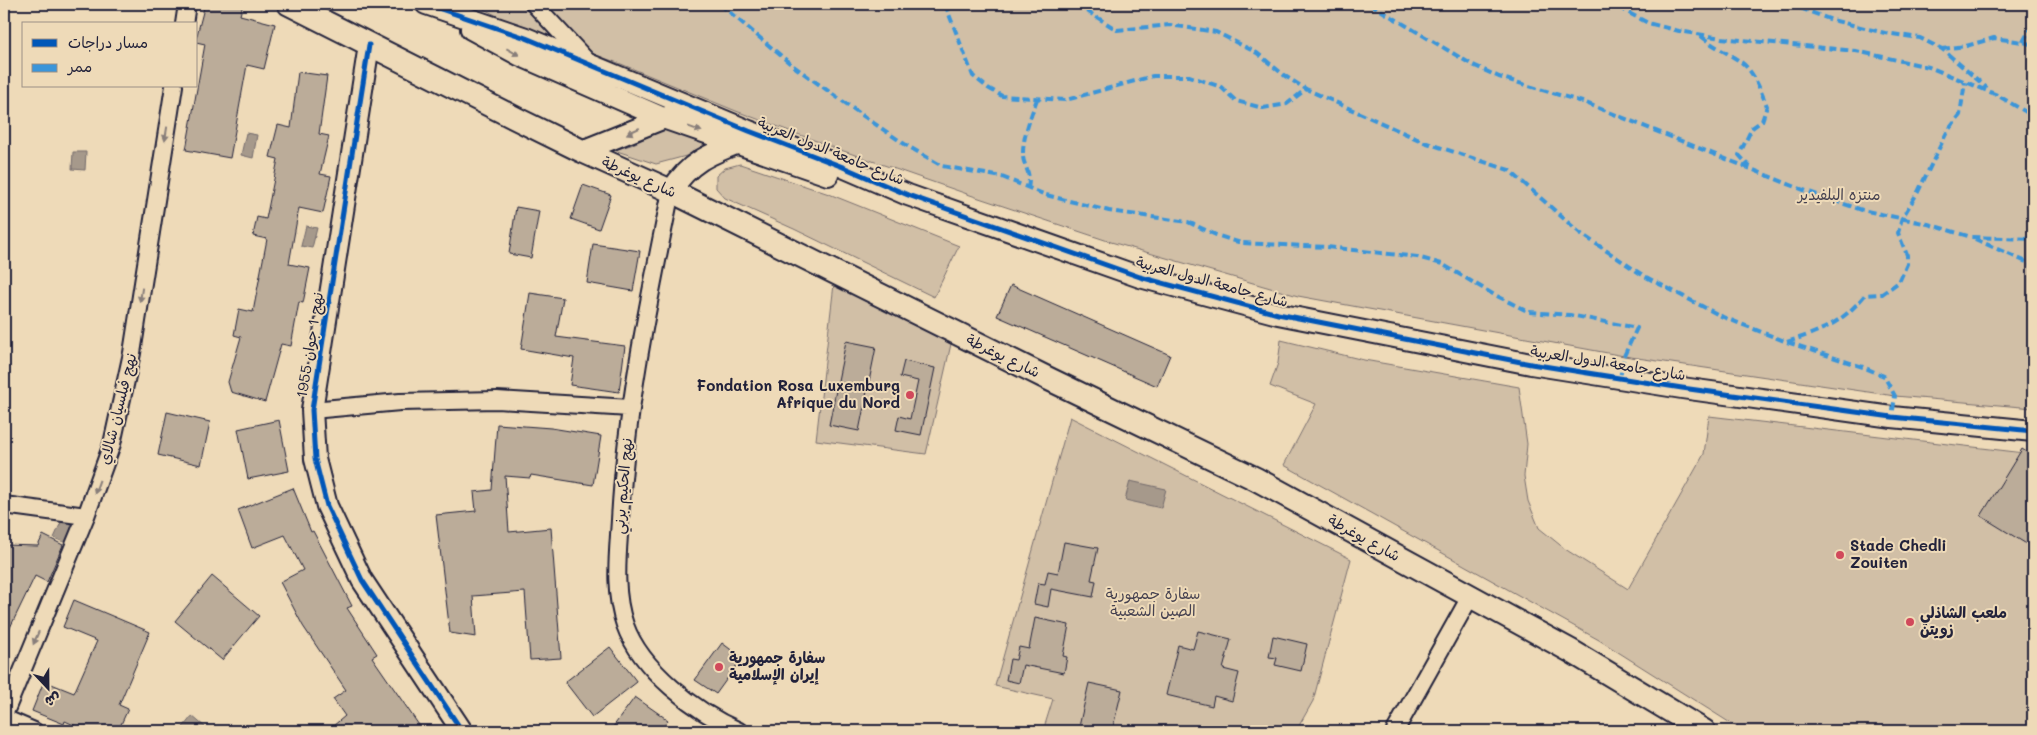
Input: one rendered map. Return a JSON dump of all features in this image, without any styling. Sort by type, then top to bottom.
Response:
[{"type":"main road","name":"شارع يوغرطة","points":[[289,4],[582,151],[671,190],[1040,375],[1256,479],[1571,651],[1704,731]]},
{"type":"street","points":[[184,22],[187,4]]},
{"type":"street","name":"شارع جامعة الدول العربية","points":[[425,4],[526,38],[695,109],[844,166],[908,195],[1140,277],[1278,314],[1531,364],[1682,388],[1892,417],[2033,430]]},
{"type":"street","name":"شارع جامعة الدول العربية","points":[[425,4],[519,55],[663,118],[833,176],[908,195]]},
{"type":"street","points":[[534,4],[590,64]]},
{"type":"street","name":"نهج 1 جوان 1955","points":[[369,45],[312,410],[315,459],[327,506],[362,580],[462,731]]},
{"type":"street","name":"نهج فيلسيان شالاي","points":[[4,717],[86,516],[112,444],[132,353],[174,88]]},
{"type":"street","points":[[582,151],[629,134],[663,118],[695,109]]},
{"type":"street","points":[[671,190],[693,164],[706,156],[760,135]]},
{"type":"street","name":"نهج الحكيم برني","points":[[671,190],[648,304],[630,408],[622,482],[617,592],[625,626],[640,653],[658,674],[678,694],[708,714],[739,731]]},
{"type":"street","points":[[312,410],[400,402],[497,400],[630,408]]},
{"type":"street","points":[[4,505],[86,516]]},
{"type":"street","points":[[1395,731],[1470,596]]},
{"type":"street","points":[[4,717],[34,731]]},
{"type":"green space","name":"منتزه البلفيدير","points":[[474,4],[2033,4],[2033,408],[1895,396],[1624,356],[1298,296],[1111,242],[835,148],[736,111],[621,64],[521,28]]},
{"type":"green space","points":[[668,127],[710,144],[686,156],[656,164],[614,150],[631,145]]},
{"type":"green space","points":[[740,164],[829,194],[959,246],[934,297],[794,229],[725,198],[716,188],[716,176],[725,168]]},
{"type":"green space","points":[[834,284],[951,344],[926,454],[816,440]]},
{"type":"green space","name":"Stade Chedli Zouiten","points":[[1281,340],[1364,360],[1519,387],[1527,444],[1524,476],[1528,501],[1539,528],[1565,549],[1628,589],[1704,454],[1709,416],[2033,454],[2033,731],[1743,731],[1599,640],[1284,465],[1316,404],[1270,386],[1278,363]]},
{"type":"green space","name":"سفارة جمهورية الصين الشعبية","points":[[1070,417],[1351,559],[1313,701],[1296,731],[1043,731],[1053,699],[995,686]]},
{"type":"shaded area","points":[[246,133],[257,135],[253,158],[241,155]]},
{"type":"shaded area","points":[[73,152],[86,152],[85,170],[72,169]]},
{"type":"shaded area","points":[[306,226],[317,228],[312,248],[301,246]]},
{"type":"shaded area","points":[[1130,481],[1166,489],[1161,508],[1125,500]]},
{"type":"shaded area","points":[[62,520],[74,525],[66,543],[54,538]]},
{"type":"shaded area","points":[[192,716],[205,727],[201,731],[180,731]]},
{"type":"building","points":[[205,4],[243,4],[240,15],[275,24],[264,69],[247,65],[230,158],[186,150],[205,44],[198,42],[198,31]]},
{"type":"building","points":[[298,72],[327,76],[319,134],[329,136],[320,174],[331,176],[323,213],[299,208],[289,264],[310,268],[303,303],[299,302],[291,346],[281,344],[265,402],[231,392],[228,382],[241,337],[234,335],[239,309],[253,312],[267,239],[253,236],[257,217],[266,219],[278,159],[270,157],[278,125],[291,128]]},
{"type":"building","points":[[583,185],[611,195],[599,229],[571,219]]},
{"type":"building","points":[[516,207],[539,211],[531,258],[509,254]]},
{"type":"building","points":[[593,244],[640,251],[633,291],[587,283]]},
{"type":"building","points":[[1011,285],[1170,355],[1157,386],[997,316]]},
{"type":"building","points":[[530,293],[563,298],[556,337],[625,346],[619,392],[570,385],[574,358],[521,349]]},
{"type":"building","points":[[846,341],[876,347],[859,431],[829,425]]},
{"type":"building","points":[[904,361],[935,368],[921,435],[896,430],[899,416],[910,419],[918,381],[900,377]]},
{"type":"building","points":[[167,412],[210,422],[201,465],[158,455]]},
{"type":"building","points":[[279,420],[289,471],[248,479],[238,429]]},
{"type":"building","points":[[497,424],[551,428],[601,436],[593,485],[531,475],[530,478],[505,476],[509,532],[551,528],[561,658],[530,660],[525,592],[473,596],[476,637],[450,633],[436,515],[476,511],[474,492],[492,490]]},
{"type":"building","points":[[2022,449],[2033,456],[2033,548],[1981,516]]},
{"type":"building","points":[[293,488],[311,532],[313,531],[352,606],[347,608],[377,654],[372,657],[423,731],[327,731],[345,716],[333,699],[346,690],[303,626],[280,582],[303,570],[285,535],[252,548],[238,510]]},
{"type":"building","points":[[43,535],[63,545],[47,582],[35,576],[4,640],[4,545],[38,546]]},
{"type":"building","points":[[1064,542],[1098,548],[1091,580],[1096,581],[1093,597],[1051,589],[1048,607],[1034,604],[1038,583],[1045,584],[1048,571],[1058,573]]},
{"type":"building","points":[[212,576],[259,616],[222,660],[175,621]]},
{"type":"building","points":[[74,600],[150,632],[119,705],[128,709],[118,731],[87,731],[65,721],[64,724],[32,711],[44,681],[74,693],[97,641],[63,627]]},
{"type":"building","points":[[1035,618],[1069,625],[1063,656],[1067,657],[1064,673],[1023,665],[1019,683],[1006,680],[1010,659],[1016,660],[1019,647],[1029,649]]},
{"type":"building","points":[[1198,631],[1231,639],[1223,669],[1239,673],[1232,701],[1214,696],[1212,706],[1166,695],[1178,645],[1193,649]]},
{"type":"building","points":[[1273,636],[1307,644],[1301,671],[1275,665],[1277,658],[1269,657]]},
{"type":"building","points":[[722,643],[742,658],[716,694],[695,680]]},
{"type":"building","points":[[610,647],[637,682],[592,717],[565,682]]},
{"type":"building","points":[[1089,683],[1122,690],[1112,731],[1078,731]]},
{"type":"building","points":[[635,697],[668,720],[660,731],[610,731]]},
{"type":"marked path","points":[[720,4],[792,65],[906,145],[942,166],[1002,177],[1046,195],[1109,211],[1188,222],[1216,235],[1241,243],[1327,247],[1417,257],[1442,264],[1491,293],[1529,312],[1570,315],[1637,328],[1624,356],[1620,378]]},
{"type":"marked path","points":[[945,4],[973,76],[1002,96],[1066,100],[1153,76],[1189,76],[1221,87],[1236,101],[1263,108],[1287,104],[1306,89]]},
{"type":"marked path","points":[[1076,4],[1117,30],[1170,25],[1216,32],[1257,53],[1285,76],[1306,89],[1424,142],[1509,170],[1580,233],[1644,276],[1723,317],[1884,376],[1895,396],[1892,417]]},
{"type":"marked path","points":[[1370,4],[1471,64],[1499,77],[1586,103],[1806,191],[1862,210],[1928,224],[1971,237],[2033,239]]},
{"type":"marked path","points":[[1544,4],[1562,4]]},
{"type":"marked path","points":[[1622,4],[1625,11],[1648,23],[1679,31],[1721,38],[1856,51],[1929,67],[1995,94],[2033,116]]},
{"type":"marked path","points":[[1789,4],[1832,20],[1885,33],[1920,38],[1942,49],[1987,88]]},
{"type":"marked path","points":[[2023,42],[2033,23]]},
{"type":"marked path","points":[[1701,36],[1746,66],[1757,82],[1767,106],[1762,121],[1752,128],[1739,155],[1750,167]]},
{"type":"marked path","points":[[1942,49],[1966,46],[1994,38],[2033,45]]},
{"type":"marked path","points":[[1787,342],[1830,325],[1839,320],[1865,295],[1882,294],[1899,282],[1907,264],[1907,255],[1898,233],[1902,218],[1918,192],[1947,132],[1960,115],[1965,82]]},
{"type":"marked path","points":[[1028,188],[1029,177],[1023,157],[1023,146],[1037,99]]},
{"type":"marked path","points":[[1975,239],[2033,265]]},
{"type":"cycle path","points":[[426,4],[526,38],[908,195],[1140,277],[1278,314],[1531,364],[1682,388],[1892,417],[2033,431]]},
{"type":"cycle path","points":[[369,45],[312,410],[315,459],[327,506],[362,580],[462,731]]},
{"type":"place","name":"Fondation Rosa Luxemburg Afrique du Nord","points":[[910,395]]},
{"type":"place","name":"Stade Chedli Zouiten","points":[[1840,555]]},
{"type":"place","name":"ملعب الشاذلي زويتن","points":[[1910,622]]},
{"type":"place","name":"سفارة جمهورية إيران الإسلامية","points":[[719,667]]}]
